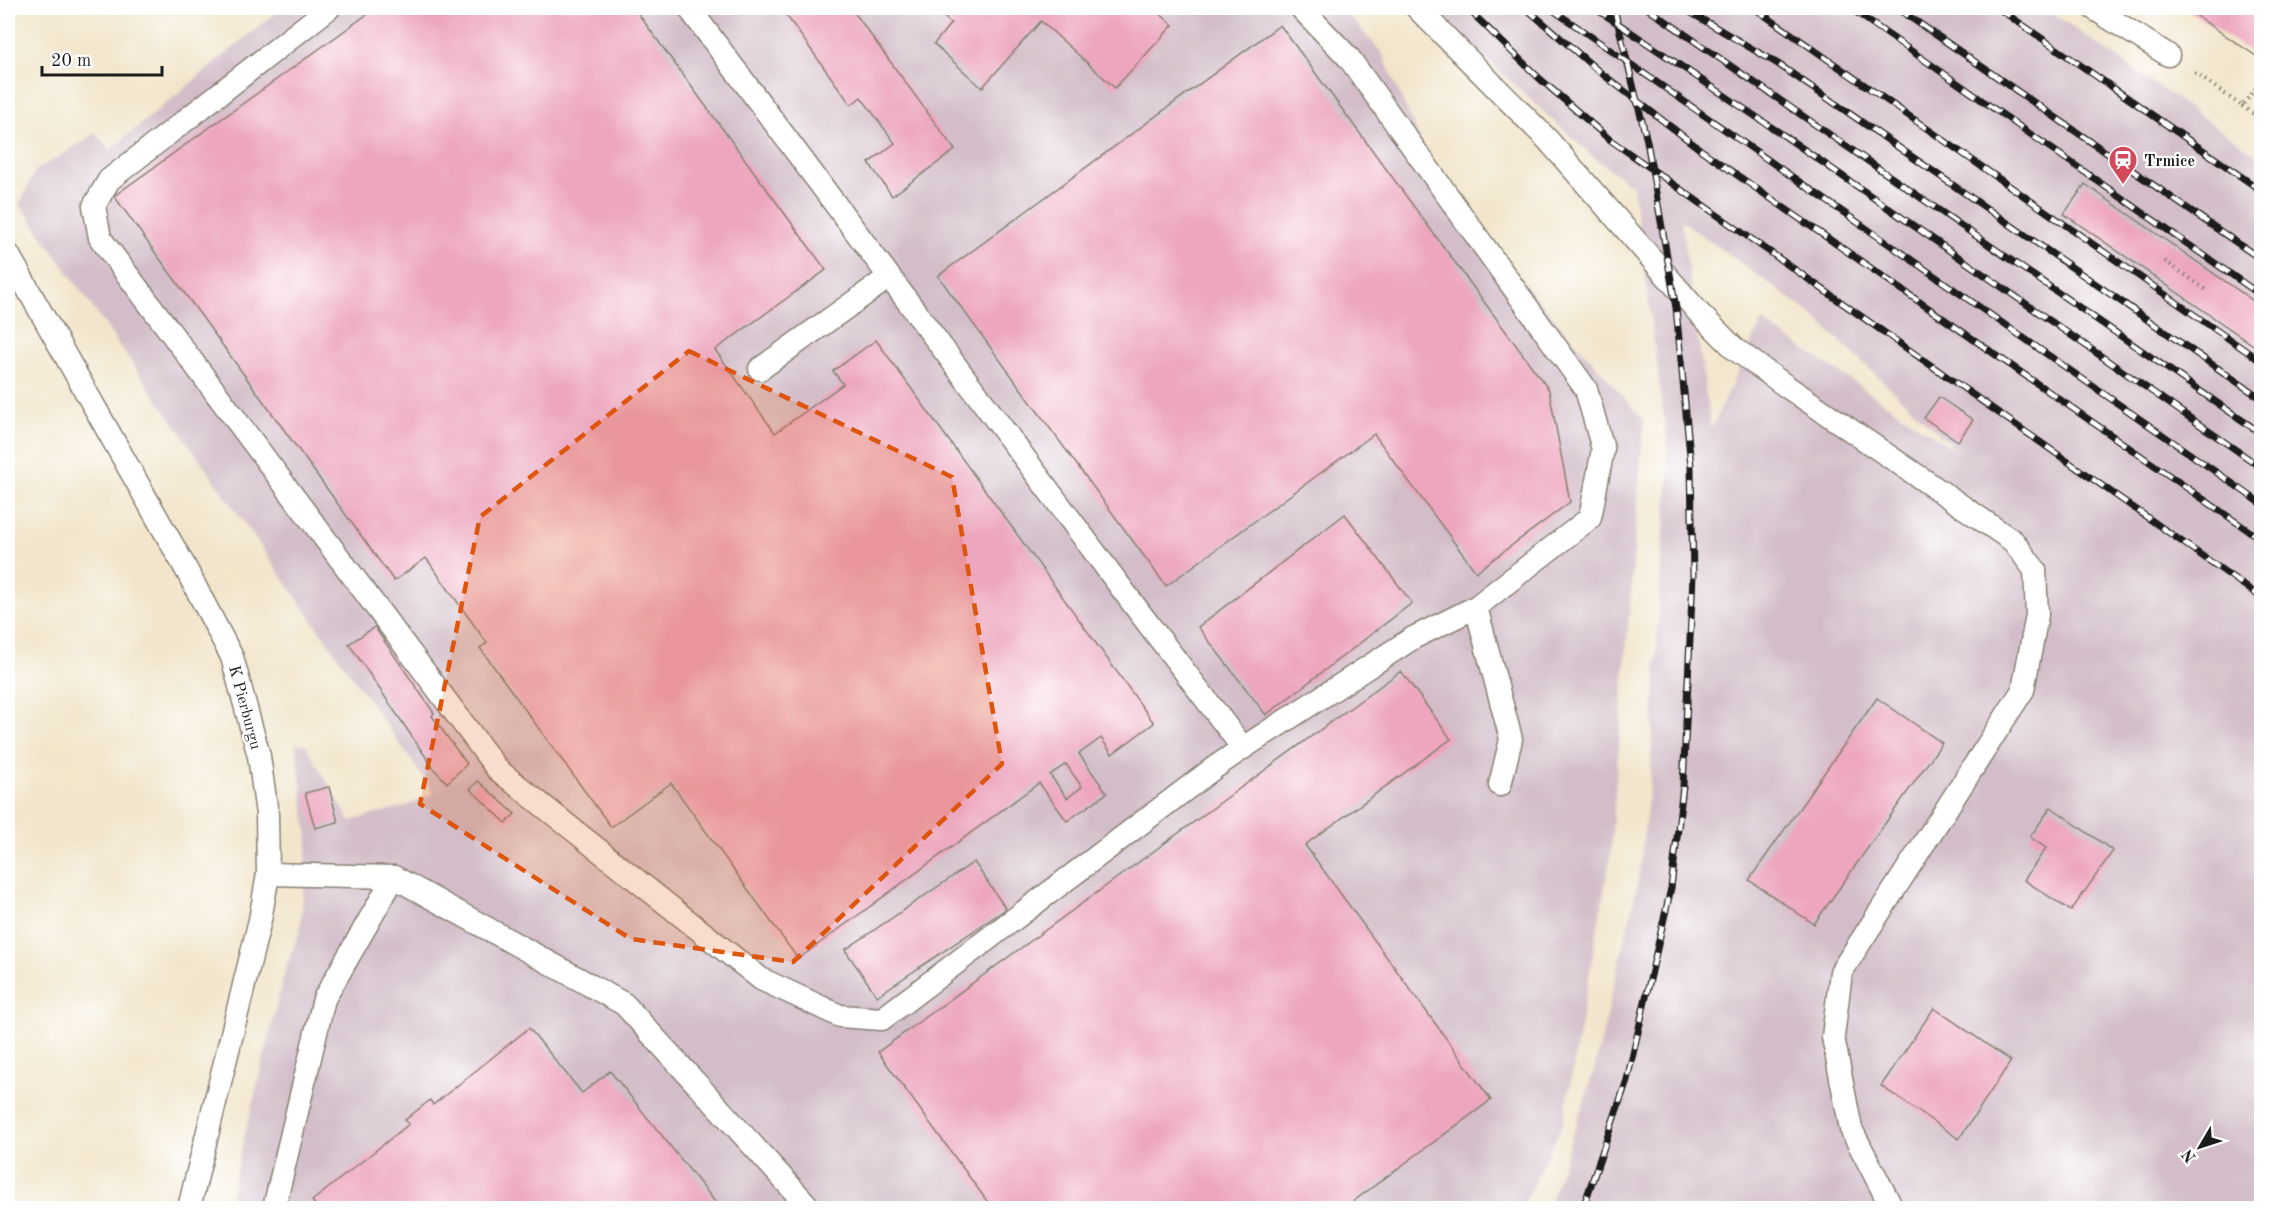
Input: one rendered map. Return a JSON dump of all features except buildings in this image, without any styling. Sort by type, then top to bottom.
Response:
[{"type":"lane","points":[[328,8],[109,180],[94,206],[100,238],[498,770],[761,979],[840,1016],[882,1019],[1214,768],[1413,638],[1476,607],[1590,518],[1603,449],[1586,388],[1349,58],[1301,8]]},
{"type":"lane","points":[[689,8],[1243,748]]},
{"type":"lane","points":[[1417,8],[1547,139],[1700,313],[1735,349],[2013,541],[2035,570],[2037,615],[2023,690],[1841,972],[1833,1037],[1851,1129],[1892,1209]]},
{"type":"lane","points":[[2093,8],[2168,55]]},
{"type":"lane","name":"K Pierburgu","points":[[8,254],[186,569],[232,657],[259,756],[267,814],[268,874],[260,920],[189,1209]]},
{"type":"lane","points":[[760,369],[889,277]]},
{"type":"lane","points":[[1476,607],[1511,739],[1500,785]]},
{"type":"lane","points":[[268,874],[394,877],[624,1004],[807,1205]]},
{"type":"lane","points":[[274,1209],[324,999],[394,877]]},
{"type":"path","points":[[2168,55],[2262,120]]},
{"type":"path","points":[[2242,106],[2259,84],[2262,85]]},
{"type":"path","points":[[2165,261],[2208,291]]},
{"type":"highlighted area","points":[[689,351],[952,477],[1002,764],[793,962],[631,939],[420,804],[480,517]]},
{"type":"shaded area","points":[[281,8],[1342,8],[1382,53],[1434,172],[1538,300],[1644,420],[1610,858],[1563,1123],[1522,1208],[227,1208],[286,967],[300,930],[308,839],[296,744],[305,744],[350,821],[409,805],[434,793],[20,204],[35,171],[89,138],[94,132],[110,150]]},
{"type":"shaded area","points":[[1431,8],[2045,8],[2261,158],[2261,1208],[1548,1208],[1594,1071],[1638,882],[1650,782],[1660,576],[1669,477],[1666,433],[1633,186],[1592,156]],"holes":[[[1681,220],[1810,313],[1958,452],[1762,321],[1711,429]]]},
{"type":"railway","points":[[1467,8],[1539,78],[1609,139],[2262,598]]},
{"type":"railway","points":[[1526,8],[1596,69],[1701,150],[2262,540]]},
{"type":"railway","points":[[1550,8],[2262,504]]},
{"type":"railway","points":[[1595,8],[1789,139],[2262,468]]},
{"type":"railway","points":[[1583,1208],[1627,1080],[1671,888],[1683,786],[1693,576],[1691,466],[1676,308],[1647,141],[1614,8]]},
{"type":"railway","points":[[1647,8],[2262,434]]},
{"type":"railway","points":[[1683,8],[1778,64],[2262,399]]},
{"type":"railway","points":[[1754,8],[2262,362]]},
{"type":"railway","points":[[1850,8],[2262,296]]},
{"type":"railway","points":[[1897,8],[2262,260]]},
{"type":"railway","points":[[1998,8],[2262,191]]},
{"type":"place","name":"Trmice","points":[[2123,186]]}]
